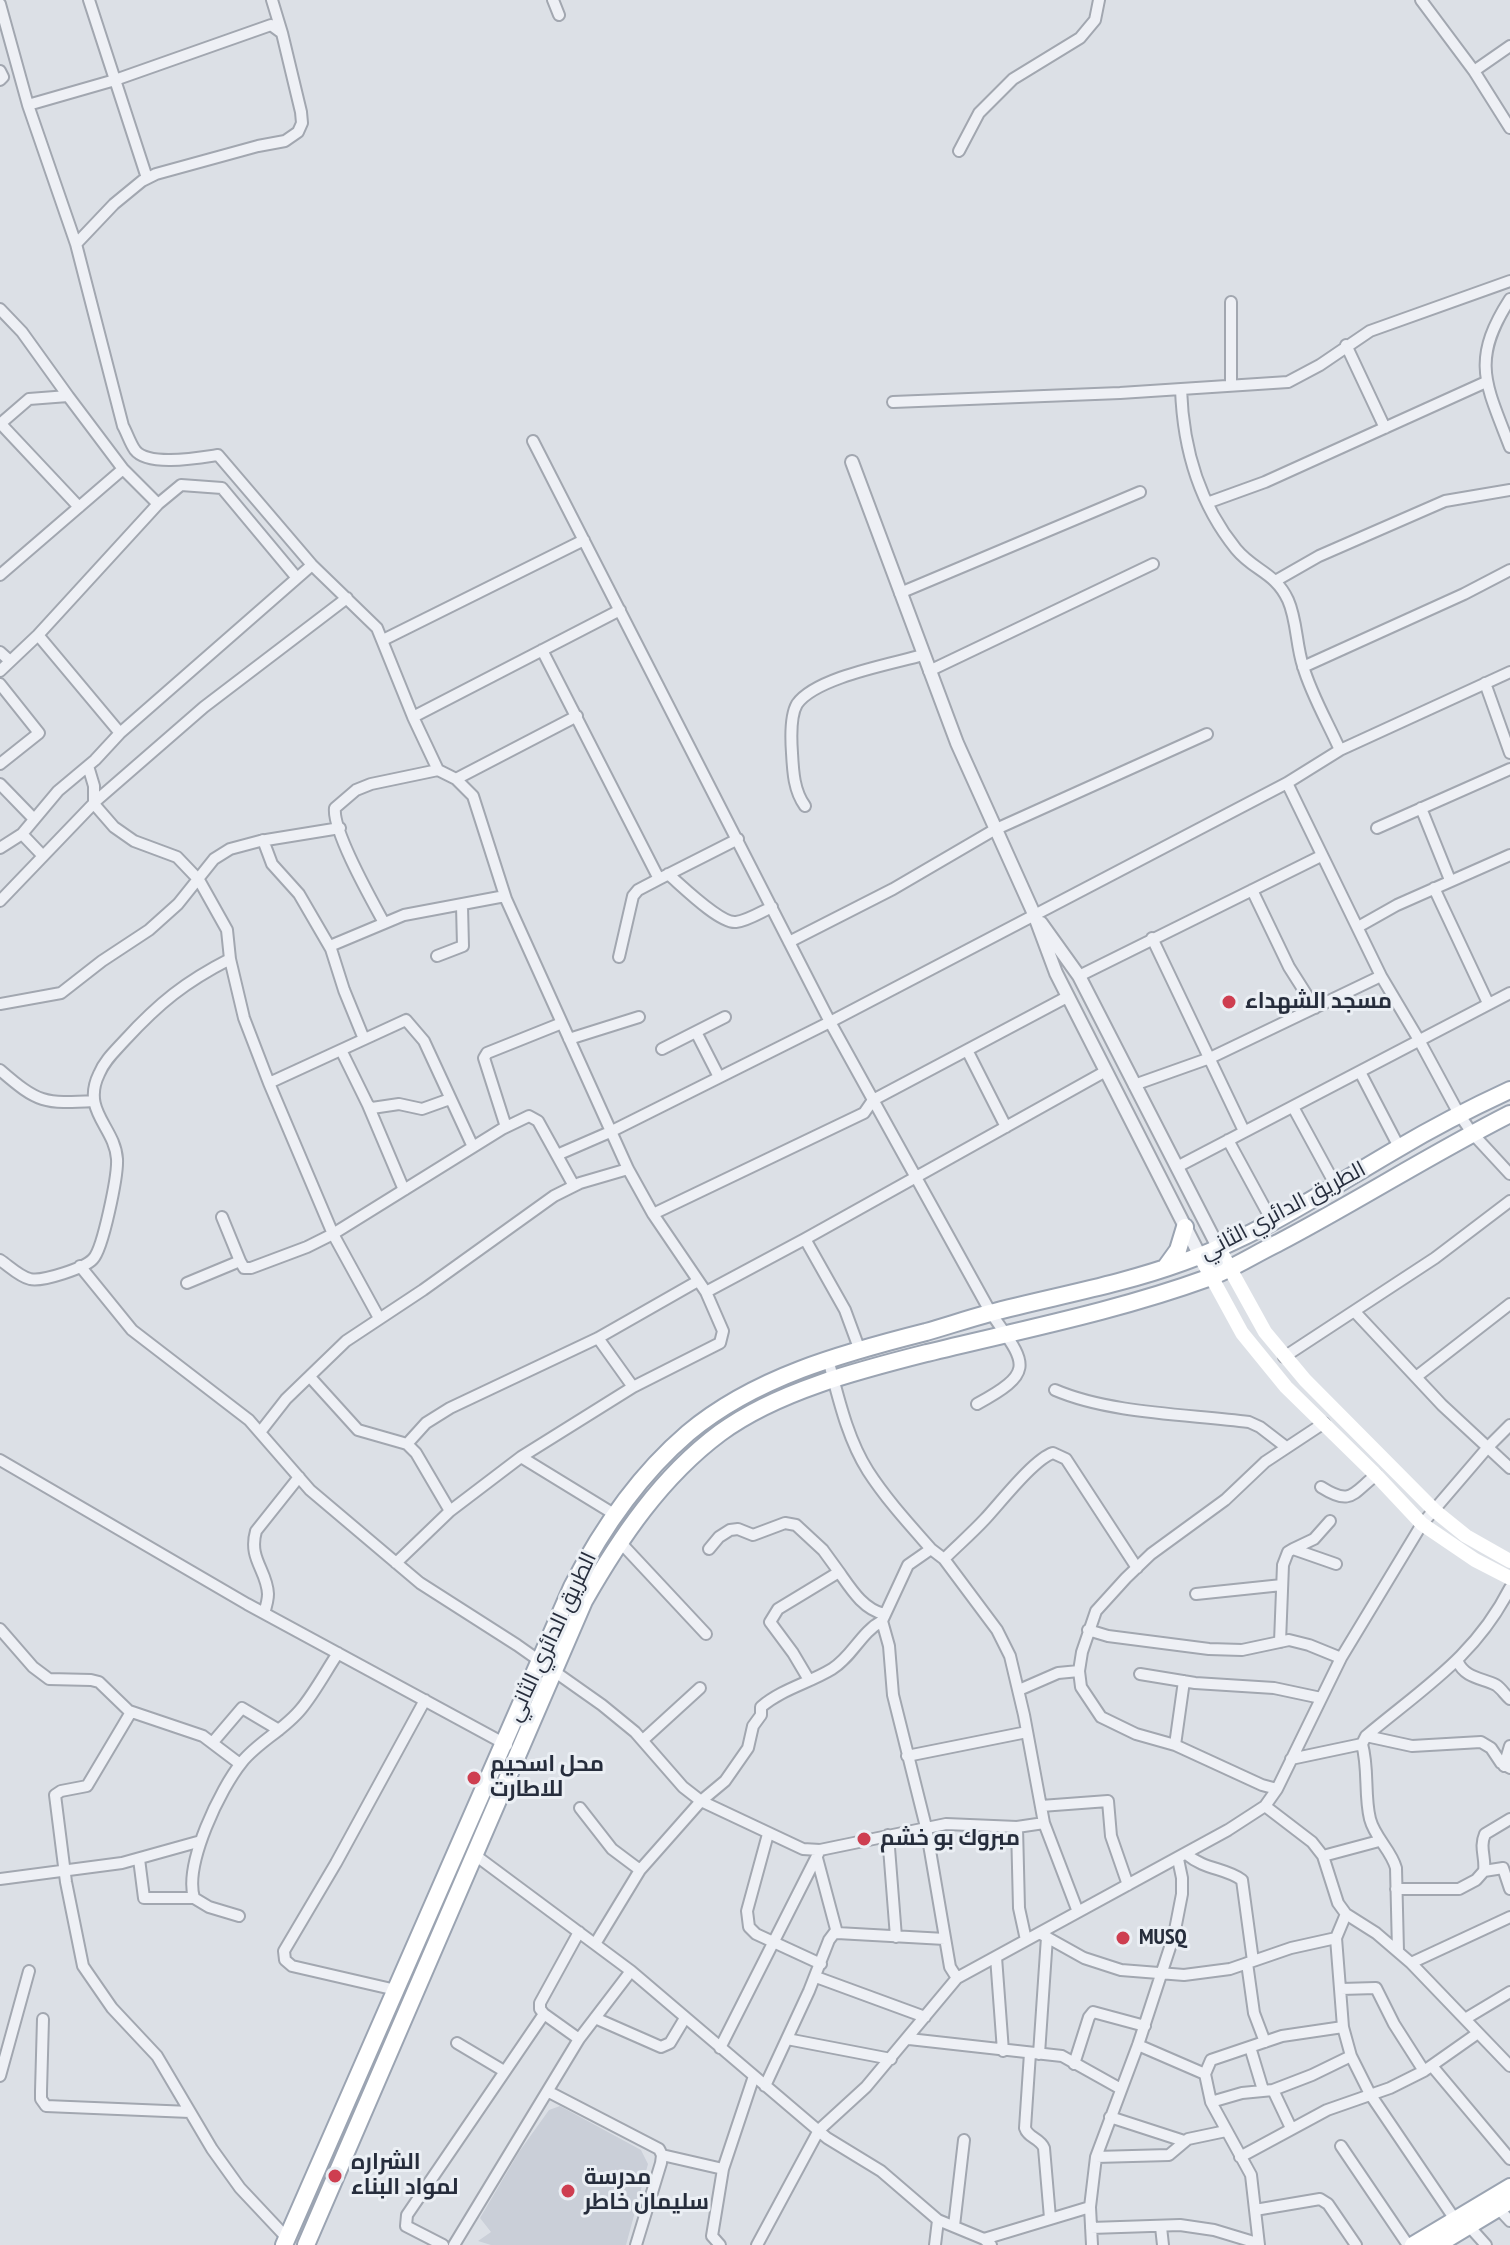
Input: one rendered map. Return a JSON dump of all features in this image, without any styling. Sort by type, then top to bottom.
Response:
[{"type":"main road","name":"الطريق الدائري الثاني","points":[[285,2242],[572,1587],[614,1514],[662,1459],[706,1420],[770,1383],[828,1359],[991,1313],[1102,1288],[1200,1256],[1272,1221],[1399,1147],[1510,1090]]},
{"type":"main road","name":"الطريق الدائري الثاني","points":[[306,2245],[584,1601],[620,1542],[667,1481],[720,1433],[780,1400],[833,1379],[1005,1334],[1229,1269],[1510,1114]]},
{"type":"main road","points":[[1164,1268],[1178,1250],[1185,1227]]},
{"type":"main road","points":[[1218,1247],[1265,1332],[1284,1357],[1435,1511],[1466,1536],[1510,1561]]},
{"type":"main road","points":[[1200,1256],[1242,1333],[1267,1367],[1422,1524],[1475,1560],[1510,1578]]},
{"type":"main road","points":[[1437,2245],[1461,2222],[1510,2187]]},
{"type":"main road","points":[[1410,2245],[1461,2222],[1506,2210]]},
{"type":"street","points":[[89,0],[147,178]]},
{"type":"street","points":[[76,244],[114,204],[147,178],[248,148],[285,141],[298,132],[302,123],[301,112],[272,0]]},
{"type":"street","points":[[553,0],[559,15]]},
{"type":"street","points":[[959,151],[979,113],[1013,79],[1080,38],[1095,20],[1099,0]]},
{"type":"street","points":[[1421,0],[1474,71],[1510,128]]},
{"type":"street","points":[[0,4],[28,105],[76,244],[123,426],[135,450],[153,459],[188,460],[218,455],[312,565],[377,628],[438,770],[456,779],[473,796],[505,896],[628,1169],[653,1214],[706,1292],[723,1331],[720,1343],[633,1387],[521,1457],[450,1511],[396,1563]]},
{"type":"street","points":[[28,105],[115,80],[271,25],[282,33]]},
{"type":"street","points":[[1474,71],[1510,46]]},
{"type":"street","points":[[0,71],[3,77],[0,80]]},
{"type":"street","points":[[893,402],[1288,382],[1320,365],[1370,331],[1510,281]]},
{"type":"street","points":[[1510,299],[1496,321],[1485,349],[1490,400],[1510,447]]},
{"type":"street","points":[[1231,302],[1231,385]]},
{"type":"street","points":[[0,309],[22,332],[123,469],[158,504]]},
{"type":"street","points":[[1346,345],[1385,428]]},
{"type":"street","points":[[1207,503],[1265,482],[1486,382]]},
{"type":"street","points":[[1181,389],[1187,450],[1207,503],[1236,549],[1253,565],[1277,580],[1289,602],[1303,667],[1340,750]]},
{"type":"street","points":[[68,396],[29,399],[0,423],[79,507]]},
{"type":"street","points":[[533,441],[830,1022],[991,1313],[1019,1357],[1020,1372],[1016,1378],[977,1404]]},
{"type":"street","points":[[852,462],[929,671],[1067,997],[1200,1256]]},
{"type":"street","points":[[0,575],[123,469]]},
{"type":"street","points":[[0,671],[38,635],[158,504],[181,485],[222,488],[297,578]]},
{"type":"street","points":[[1277,580],[1340,546],[1445,501],[1510,490]]},
{"type":"street","points":[[900,593],[1140,492]]},
{"type":"street","points":[[383,640],[584,540]]},
{"type":"street","points":[[929,671],[1153,564]]},
{"type":"street","points":[[0,848],[22,834],[58,791],[120,733],[312,565]]},
{"type":"street","points":[[1303,667],[1510,570]]},
{"type":"street","points":[[0,901],[94,804],[204,707],[347,598]]},
{"type":"street","points":[[413,717],[620,610]]},
{"type":"street","points":[[38,635],[120,733]]},
{"type":"street","points":[[542,650],[664,877],[731,922],[738,922],[772,907]]},
{"type":"street","points":[[0,652],[10,661]]},
{"type":"street","points":[[805,806],[799,799],[795,785],[791,748],[793,713],[798,703],[815,690],[858,672],[923,655]]},
{"type":"street","points":[[557,1155],[610,1132],[830,1022],[1287,783],[1340,750],[1510,672]]},
{"type":"street","points":[[1485,683],[1510,753]]},
{"type":"street","points":[[0,684],[39,733],[0,764]]},
{"type":"street","points":[[456,779],[577,716]]},
{"type":"street","points":[[789,942],[893,889],[994,830],[1207,734]]},
{"type":"street","points":[[88,766],[94,786],[94,804],[123,835],[177,857],[199,880],[227,930],[230,959],[244,1018],[269,1083],[333,1234],[379,1318]]},
{"type":"street","points":[[1377,828],[1510,769]]},
{"type":"street","points":[[383,921],[340,828],[335,808],[356,790],[371,784],[438,770]]},
{"type":"street","points":[[1287,783],[1381,976],[1459,1114],[1472,1133],[1510,1174]]},
{"type":"street","points":[[0,784],[34,819]]},
{"type":"street","points":[[1421,808],[1450,880]]},
{"type":"street","points":[[0,1004],[61,993],[112,953],[149,930],[199,880],[214,859],[230,849],[263,840],[340,828]]},
{"type":"street","points":[[22,834],[43,856]]},
{"type":"street","points":[[619,957],[633,896],[638,890],[738,839]]},
{"type":"street","points":[[263,840],[272,864],[299,894],[330,946],[364,1039]]},
{"type":"street","points":[[1358,927],[1450,880],[1510,855]]},
{"type":"street","points":[[1079,976],[1321,856]]},
{"type":"street","points":[[1434,888],[1488,1003]]},
{"type":"street","points":[[1252,890],[1289,967],[1315,1008]]},
{"type":"street","points":[[330,946],[383,921],[420,910],[462,906],[505,896]]},
{"type":"street","points":[[437,956],[457,951],[463,946],[462,906]]},
{"type":"street","points":[[1034,914],[1079,976],[1218,1247]]},
{"type":"street","points":[[1152,938],[1244,1131]]},
{"type":"street","points":[[0,1260],[26,1279],[36,1280],[92,1260],[99,1250],[115,1186],[117,1158],[94,1101],[97,1076],[105,1063],[162,1001],[230,959]]},
{"type":"street","points":[[1134,1085],[1210,1058],[1381,976]]},
{"type":"street","points":[[1177,1167],[1510,993]]},
{"type":"street","points":[[653,1214],[864,1113],[873,1100],[1067,997]]},
{"type":"street","points":[[569,1039],[639,1017]]},
{"type":"street","points":[[662,1049],[725,1017]]},
{"type":"street","points":[[269,1083],[402,1020],[410,1022],[424,1041],[473,1147]]},
{"type":"street","points":[[506,1127],[484,1058],[487,1053],[562,1023]]},
{"type":"street","points":[[696,1032],[719,1077]]},
{"type":"street","points":[[341,1050],[404,1190]]},
{"type":"street","points":[[967,1050],[1006,1127]]},
{"type":"street","points":[[0,1070],[26,1093],[42,1101],[94,1101]]},
{"type":"street","points":[[706,1292],[1106,1071]]},
{"type":"street","points":[[1360,1072],[1399,1147]]},
{"type":"street","points":[[368,1105],[377,1109],[399,1104],[422,1109],[450,1099]]},
{"type":"street","points":[[1293,1107],[1336,1186]]},
{"type":"street","points":[[222,1217],[240,1261],[244,1268],[251,1268],[333,1234],[524,1117],[534,1117],[574,1186]]},
{"type":"street","points":[[1228,1140],[1272,1221]]},
{"type":"street","points":[[261,1431],[286,1399],[346,1341],[554,1196],[574,1186],[628,1169]]},
{"type":"street","points":[[1284,1357],[1473,1231],[1510,1201]]},
{"type":"street","points":[[805,1239],[845,1310],[859,1348]]},
{"type":"street","points":[[187,1283],[240,1261]]},
{"type":"street","points":[[80,1266],[132,1330],[261,1431],[310,1490],[432,1592],[602,1705],[643,1740],[683,1787],[701,1801],[768,1834],[819,1854],[926,1827],[972,1823],[1017,1827],[1044,1823]]},
{"type":"street","points":[[407,1444],[426,1423],[450,1408],[598,1338],[698,1281]]},
{"type":"street","points":[[1416,1377],[1510,1304]]},
{"type":"street","points":[[1355,1312],[1416,1377],[1510,1468]]},
{"type":"street","points":[[598,1338],[633,1387]]},
{"type":"street","points":[[828,1359],[852,1440],[867,1469],[899,1513],[944,1559],[997,1630],[1010,1656],[1044,1823],[1078,1912]]},
{"type":"street","points":[[310,1377],[358,1430],[407,1444],[416,1453],[450,1511]]},
{"type":"street","points":[[1055,1390],[1070,1396],[1147,1411],[1249,1422],[1286,1447]]},
{"type":"street","points":[[1277,1789],[1175,1745],[1136,1734],[1101,1717],[1086,1699],[1079,1671],[1088,1630],[1102,1602],[1137,1568],[1214,1509],[1265,1462],[1324,1423]]},
{"type":"street","points":[[757,2245],[819,2130],[866,2087],[957,1978],[1026,1940],[1044,1935],[1078,1912],[1182,1856],[1265,1806],[1277,1789],[1341,1658],[1422,1524],[1510,1425]]},
{"type":"street","points":[[944,1559],[982,1523],[1034,1465],[1053,1453],[1066,1459],[1137,1568]]},
{"type":"street","points":[[521,1457],[614,1514]]},
{"type":"street","points":[[0,1460],[264,1613],[520,1751]]},
{"type":"street","points":[[1321,1487],[1341,1499],[1349,1498],[1376,1475]]},
{"type":"street","points":[[264,1613],[268,1592],[256,1561],[253,1541],[256,1531],[299,1477]]},
{"type":"street","points":[[1280,1642],[1285,1557],[1293,1549],[1314,1539],[1330,1521]]},
{"type":"street","points":[[709,1549],[730,1530],[759,1535],[777,1526],[792,1524],[805,1531],[861,1601],[883,1618],[893,1695],[926,1827],[950,1967],[957,1978]]},
{"type":"street","points":[[620,1542],[706,1634]]},
{"type":"street","points":[[595,1944],[640,1870],[701,1801],[725,1781],[748,1748],[753,1726],[761,1715],[761,1707],[781,1693],[835,1668],[883,1618],[908,1565],[931,1549]]},
{"type":"street","points":[[1293,1549],[1336,1564]]},
{"type":"street","points":[[809,1680],[770,1618],[784,1605],[839,1572]]},
{"type":"street","points":[[1196,1594],[1282,1585]]},
{"type":"street","points":[[1364,1740],[1458,1662],[1494,1618],[1510,1588]]},
{"type":"street","points":[[1088,1630],[1108,1636],[1209,1649],[1242,1650],[1289,1640],[1341,1658]]},
{"type":"street","points":[[2,1634],[49,1679],[99,1682],[131,1712],[169,1723],[213,1742],[240,1764]]},
{"type":"street","points":[[194,1898],[194,1880],[208,1817],[240,1764],[302,1709],[338,1653]]},
{"type":"street","points":[[1458,1662],[1461,1669],[1501,1689],[1510,1699]]},
{"type":"street","points":[[1019,1690],[1058,1673],[1079,1671]]},
{"type":"street","points":[[1140,1674],[1274,1688],[1321,1698]]},
{"type":"street","points":[[1175,1745],[1184,1681]]},
{"type":"street","points":[[643,1740],[700,1688]]},
{"type":"street","points":[[396,1990],[292,1966],[285,1960],[284,1951],[425,1700]]},
{"type":"street","points":[[213,1742],[242,1708],[279,1730]]},
{"type":"street","points":[[131,1712],[87,1786],[55,1795],[65,1871],[83,1966],[112,2008],[157,2056],[240,2188],[285,2242]]},
{"type":"street","points":[[907,1756],[1027,1732]]},
{"type":"street","points":[[1364,1740],[1370,1818],[1379,1841],[1394,1860],[1398,1951]]},
{"type":"street","points":[[1291,1759],[1364,1740],[1412,1746],[1481,1742],[1491,1748],[1507,1767]]},
{"type":"street","points":[[1507,1767],[1510,1746]]},
{"type":"street","points":[[1041,1806],[1108,1801],[1111,1836],[1128,1885]]},
{"type":"street","points":[[1265,1806],[1312,1842],[1323,1856],[1338,1903],[1346,1914],[1376,1933],[1411,1963],[1510,2066]]},
{"type":"street","points":[[580,1808],[612,1849],[640,1870]]},
{"type":"street","points":[[1396,1889],[1459,1889],[1476,1880],[1484,1871],[1481,1850],[1485,1834],[1510,1819]]},
{"type":"street","points":[[1017,1827],[1019,1908],[1026,1940]]},
{"type":"street","points":[[768,1834],[746,1920],[752,1931],[821,1964]]},
{"type":"street","points":[[888,1835],[896,1937]]},
{"type":"street","points":[[0,1879],[139,1859],[201,1841]]},
{"type":"street","points":[[1323,1856],[1379,1841]]},
{"type":"street","points":[[765,2086],[835,1932],[819,1854]]},
{"type":"street","points":[[720,2048],[819,1854]]},
{"type":"street","points":[[475,1855],[631,1971],[837,2146],[881,2171],[938,2220],[988,2242],[1050,2218],[1090,2207]]},
{"type":"street","points":[[1182,1856],[1242,1880],[1254,2013],[1265,2042]]},
{"type":"street","points":[[1092,2245],[1090,2207],[1096,2157],[1145,2026],[1174,1935],[1182,1894],[1182,1856]]},
{"type":"street","points":[[139,1859],[144,1898],[194,1898],[209,1907],[239,1916]]},
{"type":"street","points":[[1484,1871],[1503,1868],[1510,1889]]},
{"type":"street","points":[[1346,1914],[1336,1938],[1343,2027],[1351,2056],[1370,2094],[1461,2222],[1486,2245]]},
{"type":"street","points":[[1411,1963],[1510,1917]]},
{"type":"street","points":[[579,1932],[540,2003],[544,2014],[579,2039]]},
{"type":"street","points":[[835,1932],[945,1939]]},
{"type":"street","points":[[1044,1935],[1099,1964],[1121,1970],[1162,1974],[1207,1973],[1336,1938]]},
{"type":"street","points":[[1044,1935],[1025,2128],[1040,2140],[1044,2148],[1050,2218]]},
{"type":"street","points":[[996,1957],[1003,2051]]},
{"type":"street","points":[[0,2076],[29,1971]]},
{"type":"street","points":[[454,2245],[579,2039],[631,1971]]},
{"type":"street","points":[[816,1977],[925,2017]]},
{"type":"street","points":[[1341,1989],[1376,1988],[1394,2024],[1428,2069],[1510,2159]]},
{"type":"street","points":[[1465,2019],[1510,1992]]},
{"type":"street","points":[[1074,2064],[1093,2012],[1145,2026]]},
{"type":"street","points":[[443,2245],[406,2226],[407,2215],[544,2014]]},
{"type":"street","points":[[595,2018],[661,2047],[670,2043],[685,2018]]},
{"type":"street","points":[[43,2019],[41,2099],[46,2106],[190,2112]]},
{"type":"street","points":[[1091,2228],[1180,2225],[1214,2230],[1258,2244],[1251,2175],[1211,2102],[1205,2074],[1211,2060],[1265,2042],[1343,2027]]},
{"type":"street","points":[[1240,2157],[1338,2105],[1390,2088],[1428,2069],[1478,2033]]},
{"type":"street","points":[[787,2039],[891,2059]]},
{"type":"street","points":[[909,2039],[1062,2056],[1121,2089]]},
{"type":"street","points":[[457,2043],[504,2071]]},
{"type":"street","points":[[1138,2045],[1205,2074]]},
{"type":"street","points":[[1250,2047],[1268,2090],[1291,2128]]},
{"type":"street","points":[[1211,2102],[1268,2090],[1312,2075],[1351,2056]]},
{"type":"street","points":[[720,2245],[712,2236],[723,2169],[754,2076]]},
{"type":"street","points":[[549,2092],[656,2146],[662,2155],[723,2169]]},
{"type":"street","points":[[1110,2117],[1184,2141]]},
{"type":"street","points":[[1096,2157],[1169,2155],[1184,2141],[1226,2131]]},
{"type":"street","points":[[954,2226],[964,2140]]},
{"type":"street","points":[[1341,2146],[1410,2245]]},
{"type":"street","points":[[636,2245],[662,2155]]},
{"type":"street","points":[[1255,2210],[1320,2199],[1328,2204],[1356,2245]]},
{"type":"street","points":[[935,2245],[938,2220]]},
{"type":"street","points":[[1161,2227],[1163,2245]]},
{"type":"shaded area","name":"مدرسة سليمان خاطر","points":[[560,2106],[641,2150],[648,2164],[626,2245],[491,2245],[478,2241],[491,2232],[480,2218],[519,2152],[549,2110]]},
{"type":"place","name":"مسجد الشهداء","points":[[1229,1002]]},
{"type":"place","name":"محل اسحيم للاطارت","points":[[474,1778]]},
{"type":"place","name":"مبروك بو خشم","points":[[864,1839]]},
{"type":"place","name":"MUSQ","points":[[1123,1938]]},
{"type":"place","name":"الشراره لمواد البناء","points":[[335,2176]]},
{"type":"place","name":"مدرسة سليمان خاطر","points":[[568,2191]]}]
